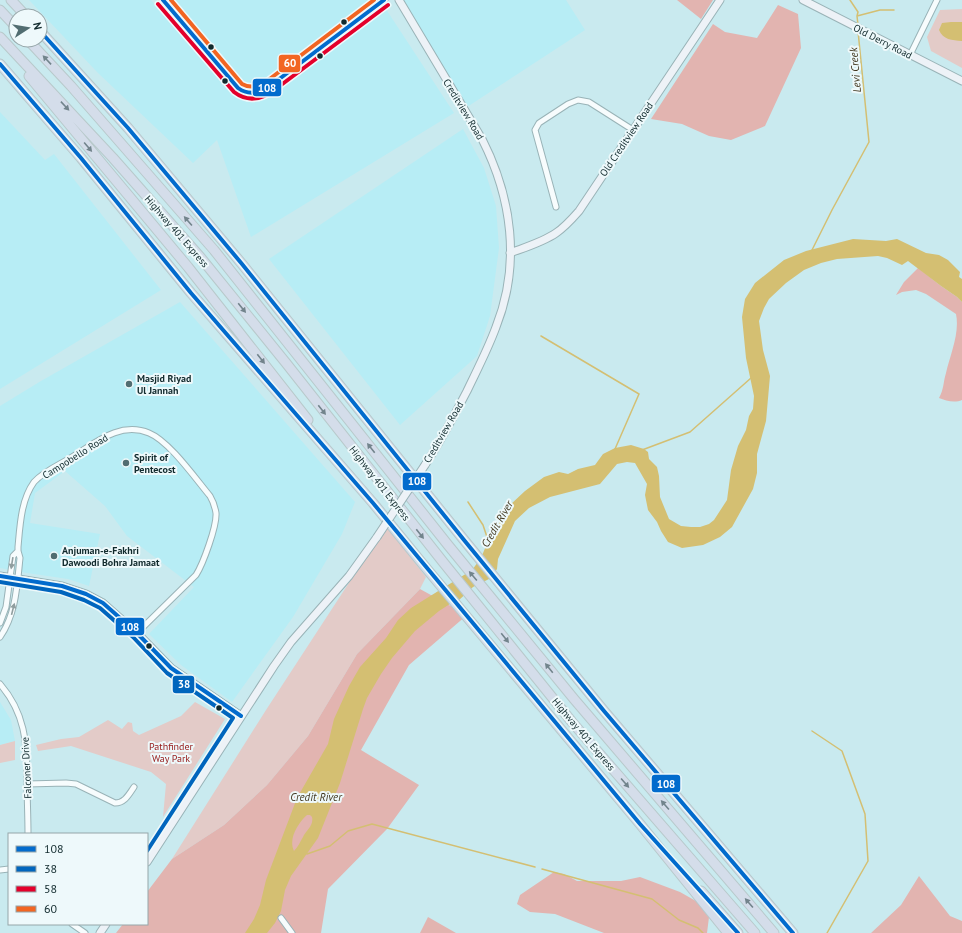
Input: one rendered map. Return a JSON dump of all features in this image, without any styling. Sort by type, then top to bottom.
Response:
[{"type":"highway","points":[[11,0],[18,8]]},
{"type":"highway","points":[[0,10],[8,18]]},
{"type":"highway","name":"Highway 401 Express","points":[[0,37],[113,158],[201,258],[442,562],[481,607],[572,722],[755,933]]},
{"type":"highway","points":[[48,41],[128,128],[226,244],[464,540],[604,711],[793,933]]},
{"type":"highway","points":[[0,42],[203,285],[373,503],[640,824],[728,933]]},
{"type":"highway","name":"Highway 401 Express","points":[[35,48],[71,86],[214,250],[454,553],[574,699],[774,933]]},
{"type":"highway","points":[[0,64],[81,158],[191,293],[373,503]]},
{"type":"highway","points":[[0,70],[81,158]]},
{"type":"highway","points":[[640,824],[738,933]]},
{"type":"street","points":[[163,0],[236,86],[245,92],[251,93],[259,92],[270,86],[384,0]]},
{"type":"street","name":"Creditview Road","points":[[148,860],[274,666],[291,642],[349,576],[425,465],[449,425],[497,327],[508,282],[510,253],[509,220],[505,200],[493,160],[479,133],[398,0]]},
{"type":"street","name":"Old Creditview Road","points":[[510,253],[556,233],[579,211],[720,0]]},
{"type":"street","name":"Old Derry Road","points":[[803,0],[962,81]]},
{"type":"street","points":[[910,55],[936,0]]},
{"type":"street","points":[[556,207],[535,130],[539,123],[568,104],[578,100],[589,102],[633,130]]},
{"type":"street","name":"Campobello Road","points":[[0,638],[8,625],[13,609],[20,558],[18,551],[20,526],[27,496],[35,482],[49,470],[107,435],[118,431],[136,429],[159,438],[174,453],[210,496],[215,508],[216,519],[201,566],[196,575],[137,633]]},
{"type":"street","name":"Campobello Road","points":[[0,623],[6,607],[13,556],[18,551]]},
{"type":"street","points":[[0,576],[62,586],[86,594],[103,603],[137,633],[171,668],[241,716]]},
{"type":"street","name":"Falconer Drive","points":[[0,684],[16,707],[23,727],[27,751],[28,833]]},
{"type":"street","points":[[27,784],[76,784],[115,803],[124,801],[134,786]]},
{"type":"street","points":[[280,918],[292,933]]},
{"type":"street","points":[[73,925],[85,933]]},
{"type":"shaded area","points":[[29,0],[151,0],[238,99],[253,102],[267,99],[320,58],[312,45],[266,79],[252,85],[244,85],[234,75],[173,0],[380,0],[454,113],[251,237],[217,140],[193,163],[98,73],[48,20],[48,8],[37,8]]},
{"type":"shaded area","points":[[402,0],[566,0],[585,30],[467,107]]},
{"type":"shaded area","points":[[677,0],[713,0],[701,19]]},
{"type":"shaded area","points":[[778,5],[798,14],[801,48],[765,126],[731,140],[709,136],[682,124],[651,119],[713,24],[725,32],[757,38]]},
{"type":"shaded area","points":[[0,112],[45,160],[54,154],[161,290],[0,389]]},
{"type":"shaded area","points":[[463,129],[484,168],[496,206],[499,248],[490,316],[477,356],[400,425],[269,259]]},
{"type":"shaded area","points":[[918,268],[962,302],[962,400],[959,401],[950,401],[939,398],[943,389],[956,336],[956,314],[926,294],[916,290],[902,292],[896,295],[904,282]]},
{"type":"shaded area","points":[[180,302],[355,502],[342,534],[293,617],[232,702],[181,665],[149,634],[194,587],[127,536],[105,506],[65,471],[35,493],[30,523],[100,534],[89,586],[68,579],[0,568],[0,406]]},
{"type":"shaded area","points":[[420,589],[467,615],[409,665],[361,750],[419,785],[387,829],[328,889],[321,933],[116,933],[122,925],[148,925],[148,891],[172,859],[224,825],[267,785],[308,736],[357,654]]},
{"type":"shaded area","points":[[0,702],[11,720],[15,741],[0,745]]},
{"type":"shaded area","points":[[554,872],[564,874],[577,881],[621,881],[640,877],[680,892],[710,909],[707,933],[604,933],[555,914],[530,912],[517,904],[520,895]]},
{"type":"shaded area","points":[[919,876],[950,916],[962,921],[962,933],[871,933],[901,905]]},
{"type":"shaded area","points":[[428,917],[456,933],[420,933]]},
{"type":"green space","points":[[962,9],[962,68],[931,51],[927,37],[940,10]]},
{"type":"green space","points":[[386,526],[426,577],[420,589],[357,654],[308,736],[267,785],[224,825],[172,859],[266,710]]},
{"type":"green space","name":"Pathfinder Way Park","points":[[195,702],[225,719],[163,817],[166,784],[151,772],[71,746],[38,751],[36,745],[61,739],[79,737],[108,720],[122,729],[128,722],[132,723],[133,731],[139,735],[181,716]]},
{"type":"green space","points":[[15,741],[15,760],[0,763],[0,745]]},
{"type":"water","points":[[962,22],[962,41],[945,38],[939,30],[942,23]]},
{"type":"water","name":"Credit River","points":[[853,239],[886,241],[897,239],[926,253],[939,255],[948,260],[960,272],[959,277],[962,279],[962,302],[908,261],[902,265],[887,258],[878,256],[837,259],[821,263],[804,270],[786,283],[769,299],[759,321],[763,350],[770,376],[766,421],[757,454],[757,473],[753,489],[732,527],[720,537],[703,545],[682,548],[668,542],[657,522],[648,510],[645,495],[647,484],[635,463],[627,462],[617,464],[600,484],[550,497],[529,508],[515,521],[498,559],[497,569],[491,578],[473,587],[458,601],[453,602],[439,611],[415,631],[392,658],[381,674],[367,698],[340,783],[318,838],[291,876],[285,890],[281,911],[275,923],[267,933],[245,933],[254,919],[260,905],[266,880],[297,798],[328,744],[334,719],[349,686],[360,667],[386,638],[398,620],[411,608],[472,570],[481,558],[488,541],[510,505],[525,491],[544,477],[559,472],[568,474],[578,469],[595,465],[603,454],[615,448],[631,445],[644,449],[648,452],[649,459],[657,467],[660,497],[669,519],[681,526],[691,527],[700,527],[709,524],[714,520],[727,500],[731,470],[738,446],[746,430],[749,416],[753,409],[754,396],[746,358],[742,317],[745,299],[755,283],[784,260],[806,251]],"holes":[[[307,815],[312,817],[312,823],[294,851],[292,846],[293,836],[297,827],[304,818]]]},
{"type":"waterway","name":"Levi Creek","points":[[850,0],[858,12],[858,25]]},
{"type":"waterway","points":[[857,16],[880,10],[894,10]]},
{"type":"waterway","points":[[811,252],[869,142],[858,31]]},
{"type":"waterway","points":[[541,336],[639,394],[615,449]]},
{"type":"waterway","name":"Credit River","points":[[642,450],[690,432],[751,378]]},
{"type":"waterway","points":[[468,502],[483,525],[488,540]]},
{"type":"waterway","points":[[812,731],[842,751],[865,814],[868,861],[827,933]]},
{"type":"waterway","points":[[307,854],[330,846],[348,831],[372,824],[535,867]]},
{"type":"waterway","points":[[542,869],[652,899],[679,920],[698,928],[703,933]]},
{"type":"transit line","name":"108","points":[[163,0],[238,88],[250,93],[258,92],[270,86],[384,0]]},
{"type":"transit line","name":"60","points":[[171,0],[242,84],[251,87],[267,81],[374,0]]},
{"type":"transit line","name":"58","points":[[158,4],[234,92],[244,97],[254,99],[273,91],[388,5]]},
{"type":"transit line","name":"108","points":[[48,40],[128,128],[242,264],[604,711],[793,933]]},
{"type":"transit line","name":"108","points":[[0,64],[81,158],[191,293],[373,503],[640,824],[738,933]]},
{"type":"transit line","name":"108","points":[[0,576],[62,586],[86,594],[103,603],[137,633],[171,668],[241,716]]},
{"type":"transit line","name":"38","points":[[0,582],[61,592],[84,600],[100,608],[133,637],[167,673],[233,718],[148,849]]},
{"type":"place","name":"Masjid Riyad Ul Jannah","points":[[129,384]]},
{"type":"place","name":"Spirit of Pentecost","points":[[126,463]]},
{"type":"place","name":"Anjuman-e-Fakhri Dawoodi Bohra Jamaat","points":[[54,556]]}]
